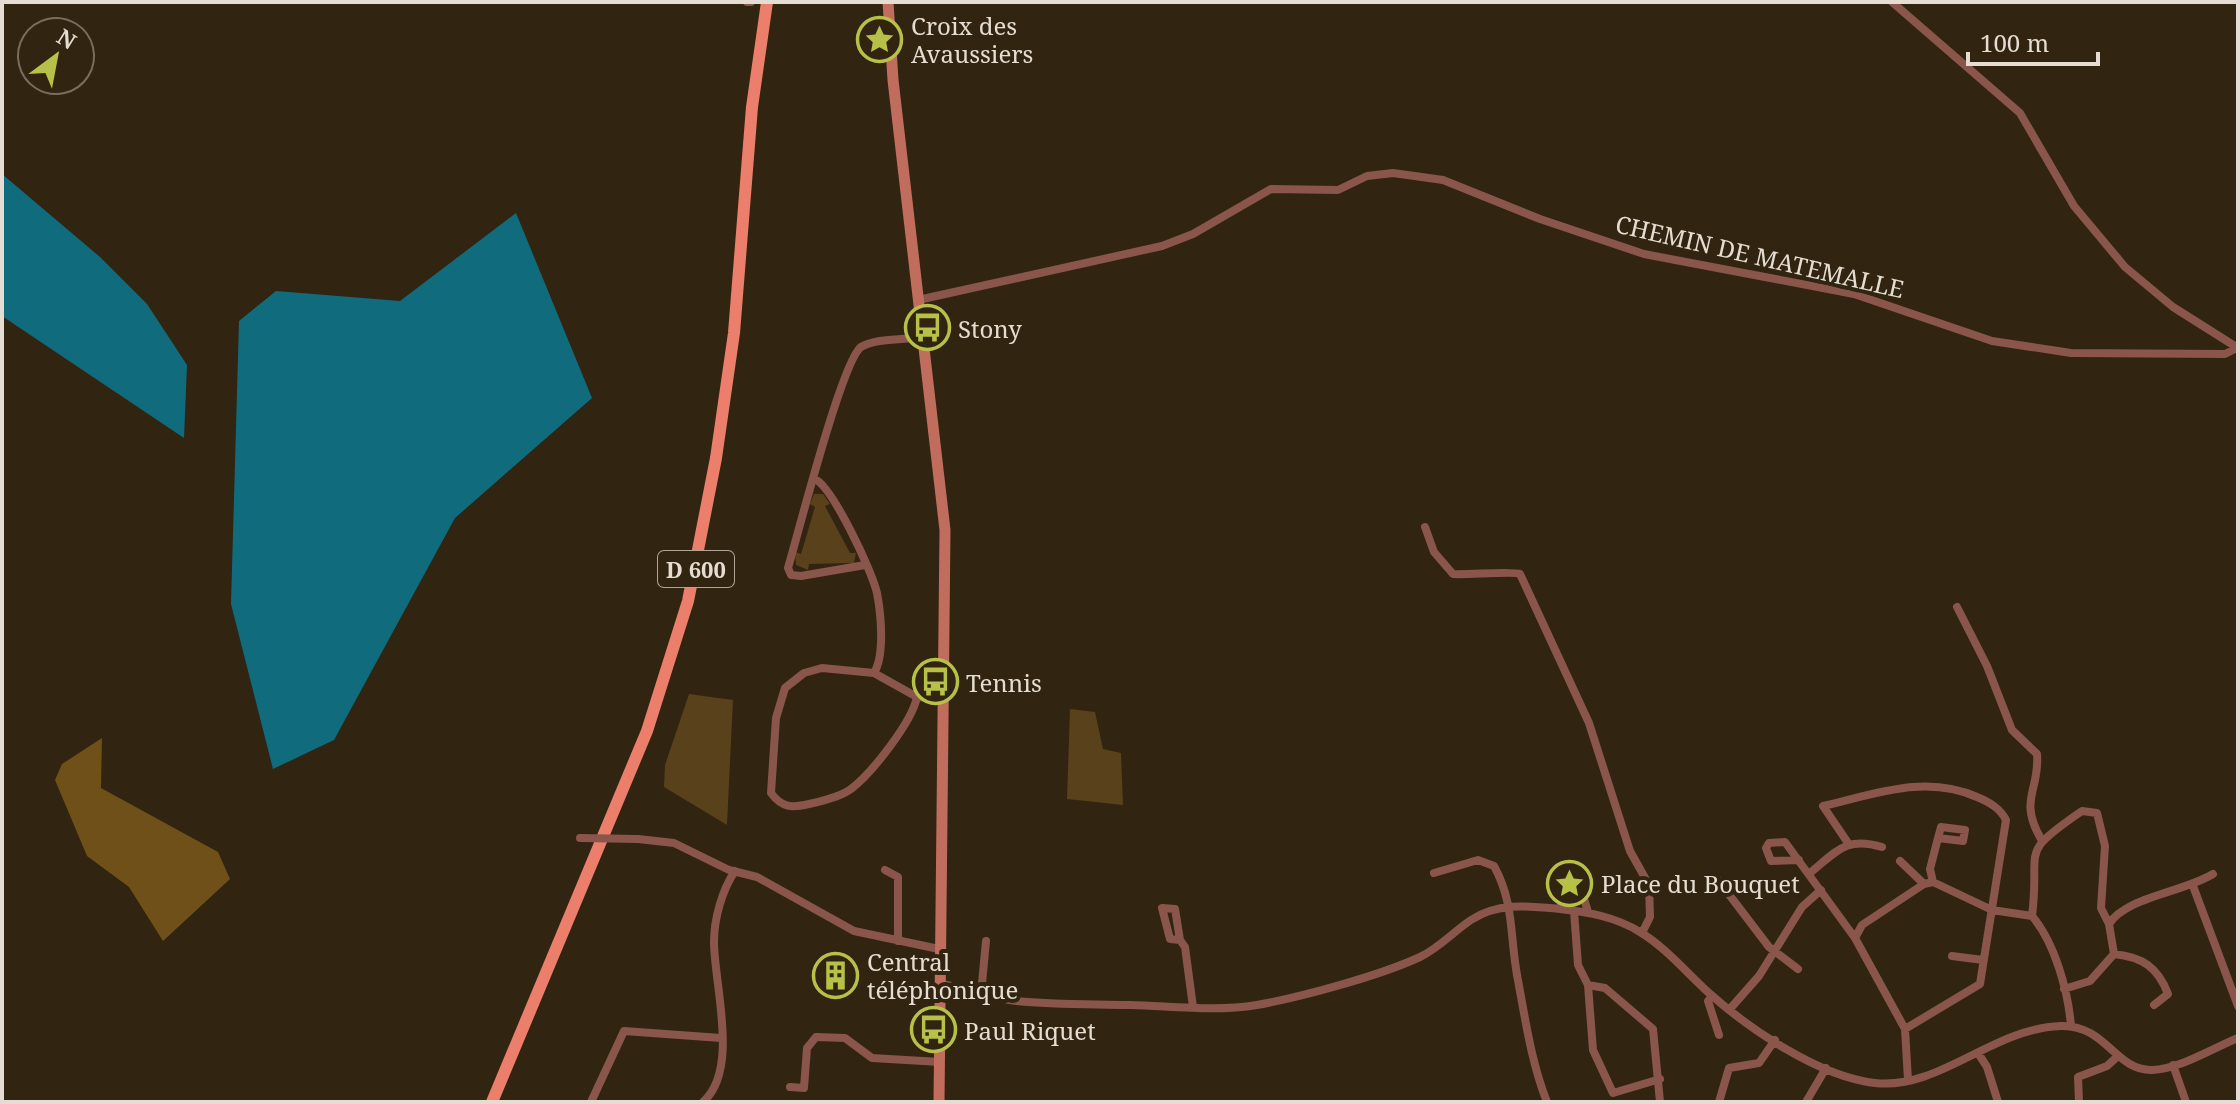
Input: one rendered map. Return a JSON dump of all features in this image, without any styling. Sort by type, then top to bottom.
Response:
[{"type":"main road","name":"D 600","points":[[492,1102],[647,731],[688,601],[731,363],[753,93],[767,2]]},
{"type":"street","points":[[888,2],[921,337],[945,530],[939,1102]]},
{"type":"street","points":[[1892,2],[2020,113],[2074,206],[2116,257],[2173,307],[2237,348]]},
{"type":"street","name":"CHEMIN DE MATEMALLE","points":[[918,300],[1162,246],[1193,234],[1271,189],[1338,190],[1367,176],[1393,173],[1443,180],[1540,219],[1644,254],[1854,294],[2004,344],[2071,353],[2124,355],[2225,354],[2237,348]]},
{"type":"street","points":[[865,565],[825,575],[791,575],[788,568],[849,364],[857,352],[870,344],[921,337]]},
{"type":"street","points":[[815,479],[831,494],[874,582],[879,614],[879,663],[874,673]]},
{"type":"street","points":[[1425,527],[1434,552],[1453,574],[1496,575],[1511,570],[1520,574],[1589,723],[1630,851],[1649,885],[1652,899],[1650,917],[1642,933]]},
{"type":"street","points":[[1957,607],[1987,666],[2012,730],[2037,754],[2038,771],[2030,789],[2029,815],[2041,839]]},
{"type":"street","points":[[917,697],[915,706],[885,750],[848,791],[787,807],[771,793],[776,718],[785,688],[804,673],[822,668],[874,673],[917,697],[943,698]]},
{"type":"street","points":[[1848,843],[1823,806],[1925,784],[1965,791],[2001,811],[2006,831],[1980,984],[1905,1029]]},
{"type":"street","points":[[2071,1026],[2064,989],[2045,933],[2032,916],[2035,852],[2041,839],[2082,811],[2097,813],[2105,846],[2101,908],[2109,924],[2114,954]]},
{"type":"street","points":[[580,838],[674,843],[735,871],[757,877],[854,931],[939,949]]},
{"type":"street","points":[[1929,883],[1938,838]]},
{"type":"street","points":[[1810,873],[1848,843],[1864,841],[1882,847]]},
{"type":"street","points":[[1434,873],[1478,860],[1494,866],[1511,906],[1517,974],[1534,1067],[1547,1102]]},
{"type":"street","points":[[1799,860],[1855,938],[1905,1029],[1908,1080]]},
{"type":"street","points":[[1900,861],[1929,883],[1992,910],[2032,916]]},
{"type":"street","points":[[885,870],[898,877],[898,941]]},
{"type":"street","points":[[703,1102],[717,1084],[721,1038],[715,930],[735,871]]},
{"type":"street","points":[[2109,924],[2117,912],[2193,886],[2213,874]]},
{"type":"street","points":[[1561,909],[1561,881],[1566,875],[1581,889],[1588,912]]},
{"type":"street","points":[[1718,880],[1774,953],[1798,969]]},
{"type":"street","points":[[1855,938],[1862,925],[1929,883]]},
{"type":"street","points":[[2193,886],[2238,1006]]},
{"type":"street","points":[[1729,1010],[1759,976],[1802,907],[1821,890]]},
{"type":"street","points":[[942,984],[1016,1001],[1193,1007],[1257,1005],[1403,964],[1434,949],[1472,919],[1499,907],[1511,906],[1588,912],[1642,933],[1729,1010],[1826,1068],[1857,1080],[1890,1083],[1908,1080],[1978,1053],[2013,1035],[2071,1026],[2095,1033],[2118,1056],[2137,1068],[2150,1070],[2173,1065],[2238,1038]]},
{"type":"street","points":[[1574,911],[1578,965],[1588,985],[1593,1050],[1613,1093],[1660,1079]]},
{"type":"street","points":[[1180,940],[1185,947],[1193,1007]]},
{"type":"street","points":[[981,994],[986,941]]},
{"type":"street","points":[[2064,989],[2090,981],[2114,954]]},
{"type":"street","points":[[2114,954],[2136,956],[2162,977],[2168,994],[2154,1005]]},
{"type":"street","points":[[1952,956],[1983,960]]},
{"type":"street","points":[[1588,985],[1605,988],[1653,1029],[1660,1102]]},
{"type":"street","points":[[1712,996],[1708,1001],[1719,1035]]},
{"type":"street","points":[[591,1102],[624,1031],[721,1038]]},
{"type":"street","points":[[790,1087],[804,1088],[807,1048],[816,1037],[845,1038],[872,1058],[940,1062]]},
{"type":"street","points":[[1719,1102],[1729,1068],[1759,1063],[1775,1040]]},
{"type":"street","points":[[1978,1053],[1990,1074],[1998,1102]]},
{"type":"street","points":[[2079,1102],[2078,1077],[2107,1066],[2118,1056]]},
{"type":"street","points":[[2173,1065],[2186,1102]]},
{"type":"street","points":[[1806,1102],[1826,1068]]},
{"type":"shaded area","points":[[814,494],[823,494],[830,504],[825,506],[850,553],[856,553],[854,563],[809,564],[808,570],[796,565],[795,552],[801,554],[815,507],[810,504]]},
{"type":"shaded area","points":[[689,694],[733,700],[727,825],[664,787],[665,765]]},
{"type":"shaded area","points":[[1070,709],[1095,712],[1103,749],[1121,753],[1123,805],[1067,799]]},
{"type":"shaded area","points":[[102,738],[101,788],[218,852],[230,879],[163,941],[129,887],[87,856],[55,780],[62,764]]},
{"type":"water","points":[[2,174],[100,257],[147,304],[187,365],[184,438],[2,316]]},
{"type":"water","points":[[516,213],[592,398],[455,518],[334,740],[273,769],[231,604],[239,321],[276,291],[400,301]]},
{"type":"place","name":"Croix des Avaussiers","points":[[880,39]]},
{"type":"place","name":"Stony","points":[[927,328]]},
{"type":"place","name":"Tennis","points":[[935,682]]},
{"type":"place","name":"Place du Bouquet","points":[[1570,883]]},
{"type":"place","name":"Central téléphonique","points":[[836,975]]},
{"type":"place","name":"Paul Riquet","points":[[933,1030]]}]
